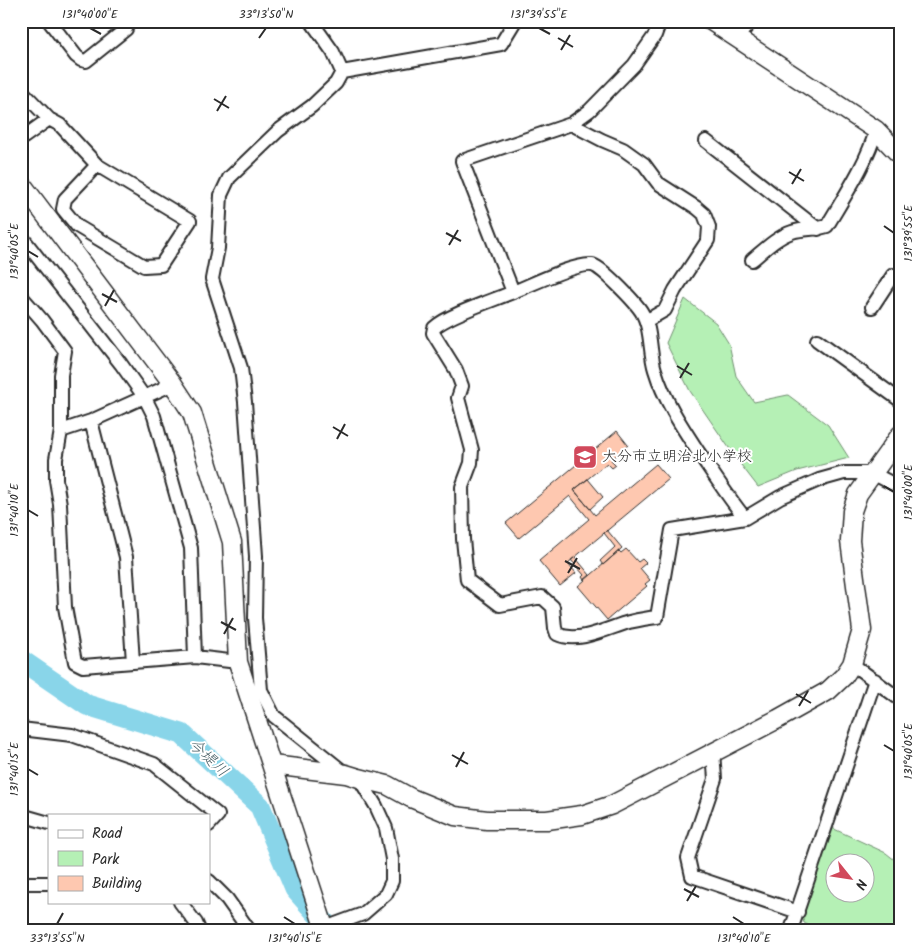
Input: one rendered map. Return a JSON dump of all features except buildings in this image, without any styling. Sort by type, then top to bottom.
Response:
[{"type":"street","points":[[49,21],[76,56],[81,60],[86,60],[126,29],[129,21]]},
{"type":"street","points":[[310,21],[332,52],[342,72]]},
{"type":"street","points":[[342,72],[501,44],[515,21]]},
{"type":"street","points":[[514,292],[462,161],[571,124],[634,65],[655,35],[660,21]]},
{"type":"street","points":[[711,21],[876,130],[901,156]]},
{"type":"street","points":[[736,38],[752,21]]},
{"type":"street","points":[[21,182],[192,413],[232,542],[238,662],[325,929],[363,914],[386,894],[392,881],[392,859],[386,828],[376,806],[353,776],[274,716],[261,690],[255,618],[256,556],[241,368],[212,279],[218,248],[221,195],[229,178],[278,131],[312,106],[336,83],[342,72]]},
{"type":"street","points":[[21,90],[49,119],[60,125],[98,165],[190,221],[161,264],[144,266],[77,226],[63,210],[65,200],[98,165]]},
{"type":"street","points":[[21,139],[49,119]]},
{"type":"street","points":[[571,124],[623,149],[644,164],[658,183],[704,214],[709,227],[708,240],[675,290],[665,310],[646,321]]},
{"type":"street","points":[[752,260],[776,240],[792,232],[828,226],[850,187],[876,130]]},
{"type":"street","points":[[706,141],[818,229]]},
{"type":"street","points":[[21,236],[145,398],[154,416],[191,548],[195,657]]},
{"type":"street","points":[[745,518],[675,417],[655,370],[646,321],[641,310],[597,266],[578,266],[438,323],[434,328],[433,333],[456,370],[462,386],[458,398],[472,450],[471,462],[462,487],[463,539],[468,580],[500,605],[542,597],[553,607],[554,628],[557,634],[566,638],[605,632],[628,622],[657,617],[672,530],[745,518],[780,497],[820,480],[844,473],[872,473],[901,488]]},
{"type":"street","points":[[872,307],[893,275],[901,281]]},
{"type":"street","points":[[21,296],[65,351],[61,375],[61,431],[56,459],[56,480],[60,504],[65,607],[75,662],[83,666],[195,657],[238,662]]},
{"type":"street","points":[[817,340],[901,401]]},
{"type":"street","points":[[61,431],[91,421],[145,398],[172,384]]},
{"type":"street","points":[[91,421],[126,557],[133,662]]},
{"type":"street","points":[[272,765],[353,776],[387,785],[411,798],[455,816],[487,820],[546,820],[582,816],[612,805],[778,719],[828,691],[844,676],[852,664],[862,630],[850,541],[852,511],[858,494],[901,434]]},
{"type":"street","points":[[852,664],[901,700]]},
{"type":"street","points":[[796,928],[798,912],[875,680]]},
{"type":"street","points":[[21,729],[72,736],[154,764],[218,815],[210,824]]},
{"type":"street","points":[[713,752],[715,778],[688,858],[692,876],[798,912]]},
{"type":"street","points":[[21,815],[48,823]]},
{"type":"street","points":[[21,883],[48,883]]},
{"type":"street","points":[[210,883],[227,900],[249,930]]},
{"type":"street","points":[[182,904],[199,930]]},
{"type":"green space","points":[[685,299],[716,323],[729,344],[736,376],[754,402],[788,395],[828,425],[849,458],[797,471],[758,487],[690,391],[666,343]]},
{"type":"green space","points":[[832,828],[886,853],[901,865],[901,922],[897,930],[819,930],[804,923],[802,916]]},
{"type":"waterway","name":"今堤川","points":[[21,660],[87,705],[182,734],[260,806],[295,889],[326,924]]},
{"type":"place","name":"大分市立明治北小学校","points":[[585,457]]}]
